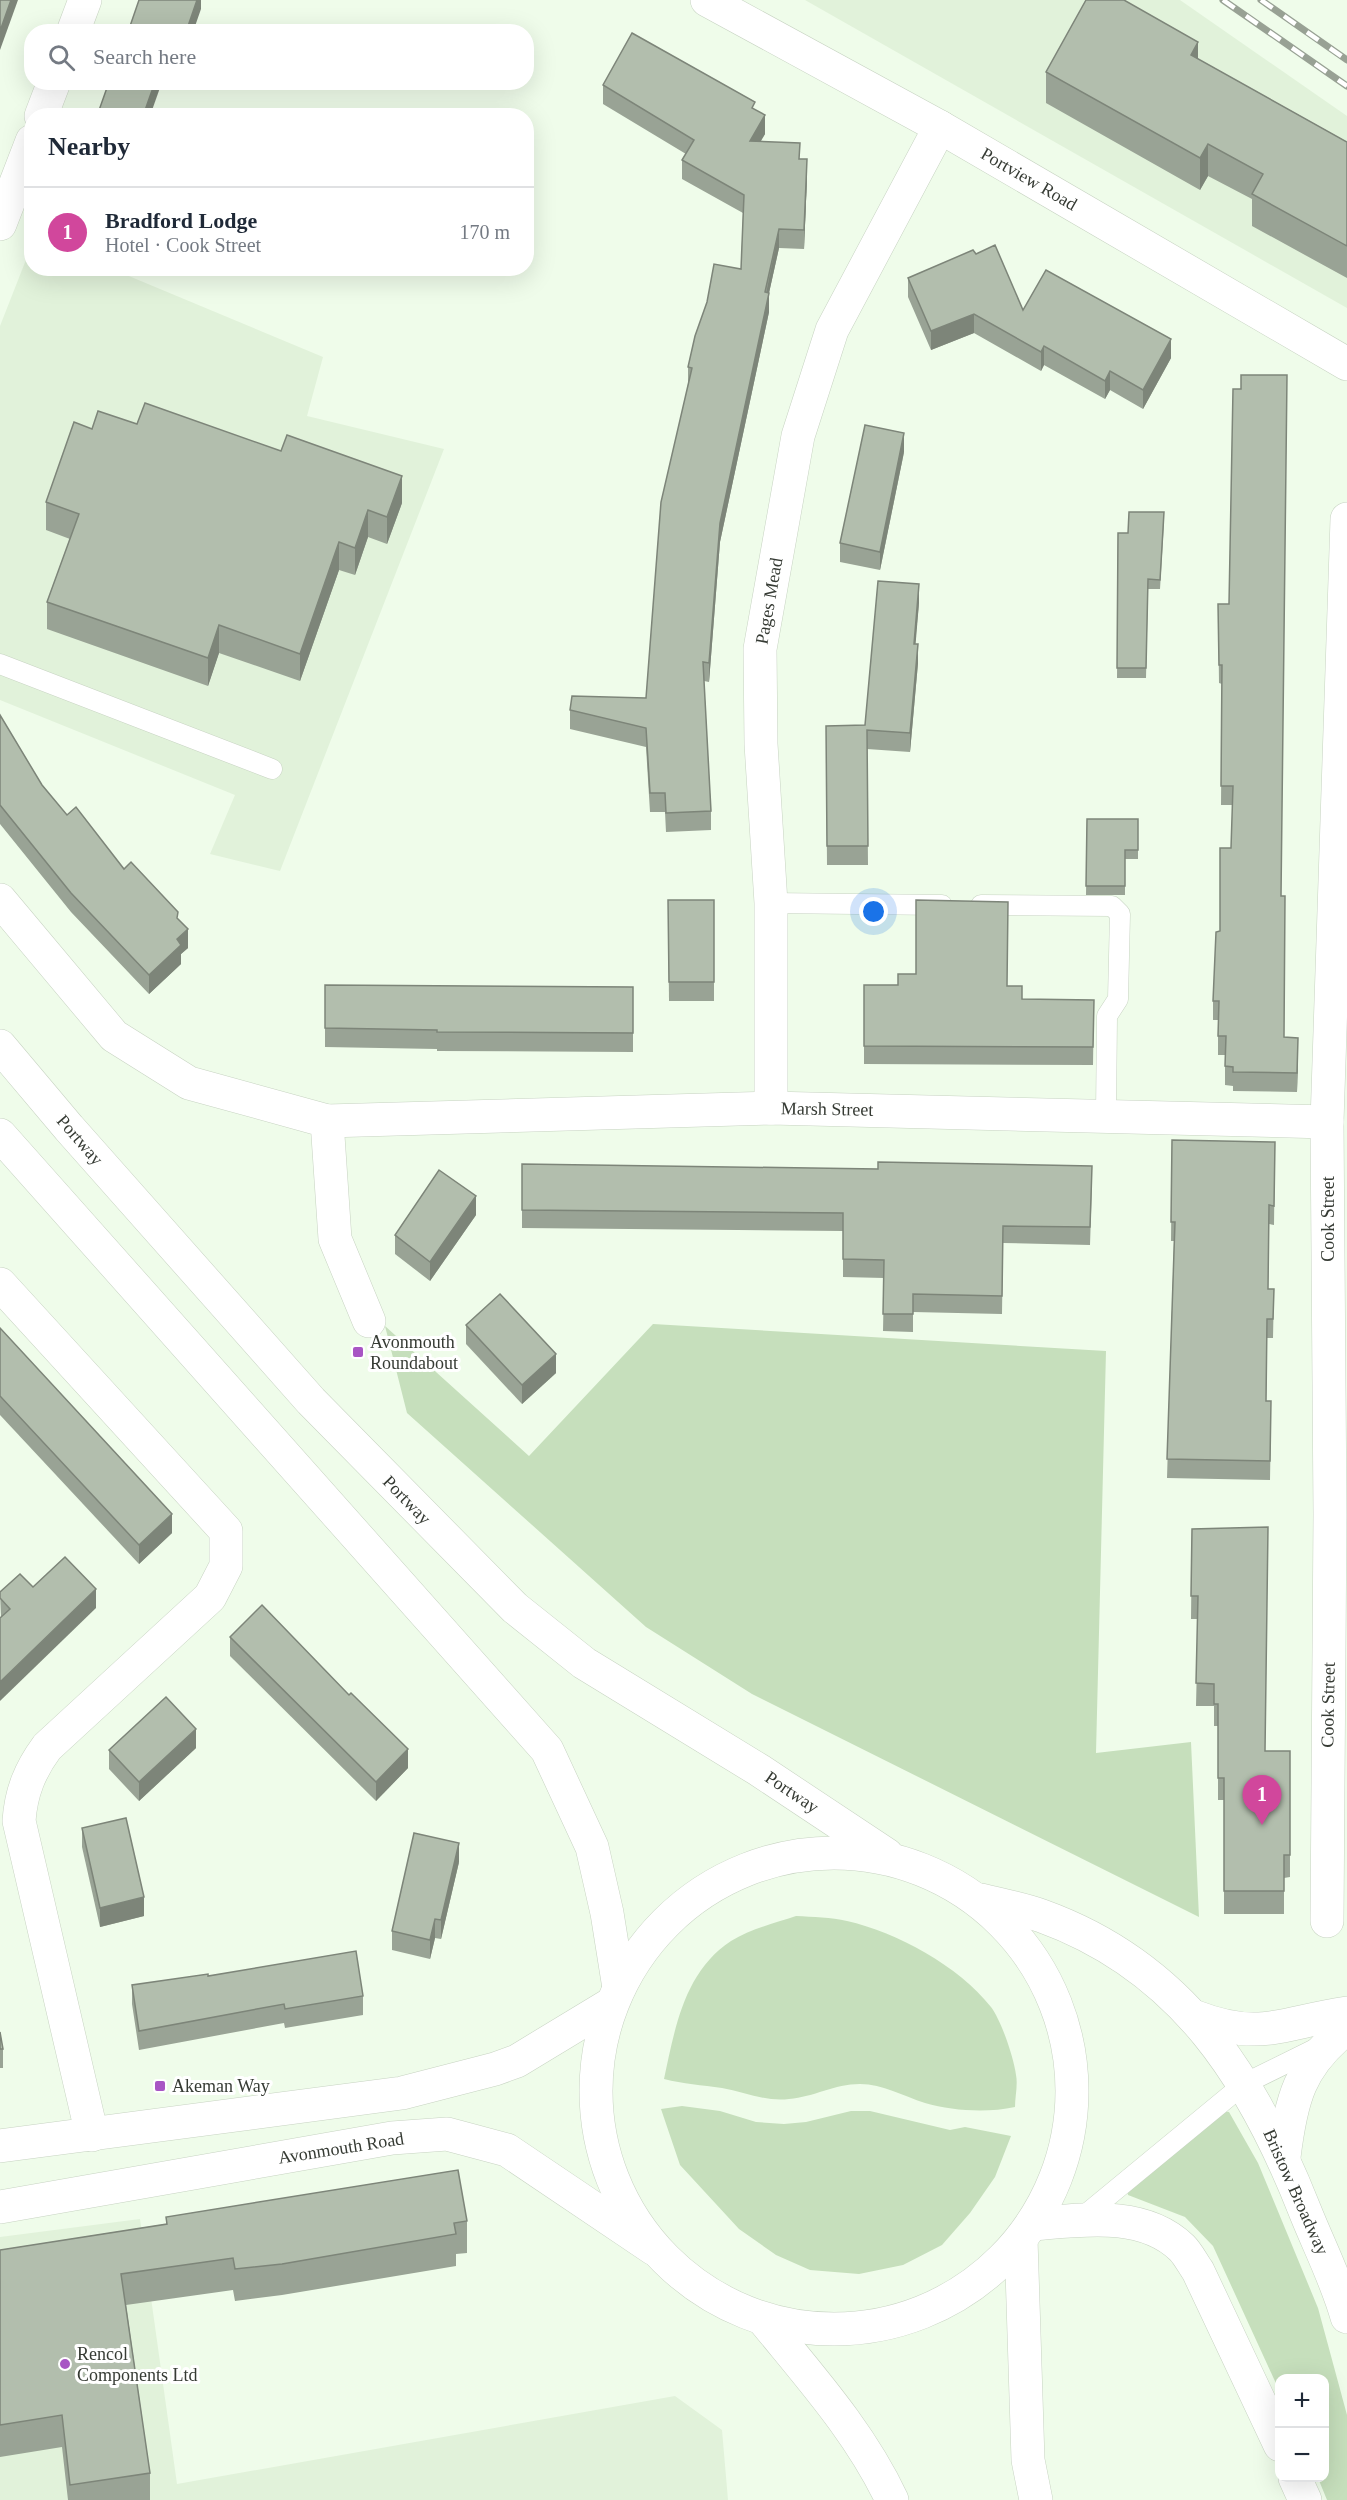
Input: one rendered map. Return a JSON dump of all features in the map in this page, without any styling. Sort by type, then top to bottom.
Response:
[{"type":"main road","points":[[76,24],[85,0]]},
{"type":"main road","name":"Portview Road","points":[[707,0],[940,127],[1347,364]]},
{"type":"main road","points":[[44,108],[51,90]]},
{"type":"main road","name":"Pages Mead","points":[[771,1108],[771,903],[761,744],[760,649],[798,436],[832,330],[940,127]]},
{"type":"main road","points":[[0,224],[24,162]]},
{"type":"main road","name":"Cook Street","points":[[1327,1921],[1337,1726],[1339,1514],[1334,1129],[1347,519]]},
{"type":"main road","points":[[0,900],[114,1036],[189,1083],[327,1121],[335,1239],[369,1321]]},
{"type":"main road","name":"Portway","points":[[0,1046],[69,1128],[311,1401],[515,1608],[584,1663],[759,1770],[896,1861]]},
{"type":"main road","name":"Marsh Street","points":[[327,1121],[771,1108],[1106,1115],[1334,1129]]},
{"type":"main road","points":[[0,1135],[547,1750],[592,1847],[607,1913],[615,1996]]},
{"type":"main road","points":[[0,1284],[226,1531],[226,1566],[210,1597],[47,1747],[34,1765],[21,1799],[19,1821],[92,2134]]},
{"type":"main road","points":[[841,1853],[896,1861],[936,1876],[973,1898],[1004,1923],[1029,1954],[1052,1995],[1067,2040],[1072,2087],[1068,2134],[1054,2181],[1026,2231],[988,2273],[958,2293],[904,2318],[858,2328],[810,2328],[763,2319],[704,2291],[654,2248],[625,2205],[611,2177],[599,2136],[595,2093],[599,2048],[615,1996],[648,1942],[687,1904],[734,1875],[786,1857],[841,1853]]},
{"type":"main road","name":"Bristow Broadway","points":[[973,1898],[1042,1916],[1092,1939],[1133,1963],[1196,2017],[1244,2084],[1284,2157],[1347,2317]]},
{"type":"main road","points":[[0,2146],[402,2093],[495,2069],[517,2061],[615,1996]]},
{"type":"main road","points":[[1196,2017],[1222,2027],[1245,2031],[1269,2030],[1347,2013]]},
{"type":"main road","points":[[1284,2157],[1290,2110],[1302,2079],[1338,2035]]},
{"type":"main road","name":"Avonmouth Road","points":[[0,2207],[392,2138],[447,2134],[507,2150],[654,2248]]},
{"type":"main road","points":[[1026,2231],[1079,2220],[1124,2220],[1154,2229],[1182,2248],[1198,2271],[1275,2434]]},
{"type":"main road","points":[[1026,2231],[1028,2460],[1036,2500]]},
{"type":"main road","points":[[763,2319],[849,2424],[879,2472],[892,2500]]},
{"type":"main road","points":[[1297,2482],[1305,2500]]},
{"type":"lane","points":[[0,664],[272,770]]},
{"type":"lane","points":[[771,903],[1115,908],[1120,914],[1118,999],[1107,1016],[1106,1115]]},
{"type":"lane","points":[[1079,2220],[1244,2084],[1338,2035]]},
{"type":"shaded area","points":[[805,0],[1180,0],[1347,116],[1347,308]]},
{"type":"shaded area","points":[[24,265],[24,276],[129,276],[323,357],[307,416],[444,449],[280,871],[210,854],[235,795],[0,700],[0,326]]},
{"type":"shaded area","points":[[653,1324],[1106,1351],[1096,1753],[1191,1742],[1199,1917],[752,1694],[646,1627],[407,1413],[385,1326],[529,1456]]},
{"type":"shaded area","points":[[796,1916],[841,1920],[886,1933],[925,1953],[962,1978],[991,2007],[1003,2030],[1016,2075],[1015,2107],[982,2110],[947,2108],[925,2103],[885,2088],[860,2084],[780,2100],[664,2079],[672,2040],[684,2002],[702,1968],[715,1954],[738,1937]]},
{"type":"shaded area","points":[[682,2106],[720,2111],[756,2122],[784,2124],[806,2122],[851,2111],[870,2111],[950,2130],[965,2127],[1011,2136],[995,2177],[970,2213],[942,2245],[903,2265],[859,2274],[810,2270],[776,2255],[739,2229],[680,2165],[661,2109]]},
{"type":"shaded area","points":[[1222,2111],[1229,2112],[1258,2163],[1318,2308],[1347,2415],[1347,2500],[1327,2500],[1320,2482],[1329,2482],[1329,2374],[1275,2374],[1275,2381],[1213,2246],[1185,2217],[1128,2195],[1127,2188]]},
{"type":"shaded area","points":[[140,2219],[177,2484],[675,2396],[722,2430],[728,2500],[0,2500],[0,2237]]},
{"type":"building","points":[[0,0],[11,0],[0,31]]},
{"type":"building","points":[[139,0],[197,0],[189,24],[131,24]]},
{"type":"building","points":[[1086,0],[1124,0],[1198,42],[1191,55],[1347,142],[1347,246],[1252,194],[1263,174],[1208,144],[1200,158],[1046,72]]},
{"type":"building","points":[[632,33],[755,102],[752,108],[765,115],[750,141],[800,143],[799,159],[807,159],[804,230],[779,229],[765,292],[769,293],[720,523],[709,663],[703,662],[711,811],[666,813],[665,793],[650,793],[646,728],[570,710],[572,696],[646,698],[661,502],[692,368],[688,367],[695,336],[707,302],[714,264],[741,269],[744,195],[682,160],[694,140],[603,85]]},
{"type":"building","points":[[106,90],[152,90],[146,108],[100,108]]},
{"type":"building","points":[[995,245],[1023,310],[1046,270],[1171,339],[1143,390],[1110,371],[1105,381],[1044,346],[1041,352],[974,314],[931,331],[908,278],[973,250],[976,254]]},
{"type":"building","points":[[1241,375],[1287,375],[1281,896],[1285,896],[1284,1037],[1298,1038],[1297,1073],[1233,1072],[1233,1067],[1225,1066],[1226,1036],[1218,1036],[1219,1001],[1213,1001],[1216,932],[1220,931],[1220,848],[1231,848],[1233,786],[1221,786],[1222,665],[1219,665],[1218,604],[1229,604],[1233,389],[1241,389]]},
{"type":"building","points":[[145,403],[281,451],[287,435],[402,476],[387,517],[368,510],[355,548],[339,542],[300,654],[219,625],[208,658],[47,602],[79,514],[46,502],[74,422],[92,429],[98,411],[137,424]]},
{"type":"building","points":[[865,425],[904,433],[880,552],[840,543]]},
{"type":"building","points":[[1129,512],[1164,512],[1160,580],[1148,579],[1146,668],[1117,668],[1118,533],[1128,533]]},
{"type":"building","points":[[878,581],[919,584],[914,644],[918,644],[910,733],[867,730],[868,846],[827,846],[826,726],[865,725]]},
{"type":"building","points":[[0,715],[42,785],[67,815],[76,807],[124,869],[131,862],[178,912],[177,918],[188,929],[177,939],[181,945],[149,975],[71,893],[0,805]]},
{"type":"building","points":[[1087,819],[1138,819],[1138,850],[1125,850],[1125,886],[1086,886]]},
{"type":"building","points":[[668,900],[714,900],[714,982],[669,982]]},
{"type":"building","points":[[916,900],[1008,902],[1007,986],[1022,986],[1022,999],[1094,1000],[1093,1047],[864,1046],[864,985],[898,985],[898,974],[916,974]]},
{"type":"building","points":[[325,985],[633,987],[633,1033],[437,1032],[437,1030],[325,1028]]},
{"type":"building","points":[[1172,1140],[1275,1142],[1274,1206],[1269,1205],[1268,1289],[1274,1289],[1273,1319],[1267,1319],[1266,1401],[1271,1401],[1270,1461],[1167,1459],[1175,1222],[1171,1222]]},
{"type":"building","points":[[878,1162],[1092,1166],[1090,1227],[1003,1226],[1002,1296],[913,1294],[913,1314],[883,1314],[884,1260],[843,1259],[843,1213],[522,1210],[522,1164],[878,1169]]},
{"type":"building","points":[[439,1170],[476,1196],[430,1262],[395,1235]]},
{"type":"building","points":[[500,1294],[556,1354],[522,1385],[466,1325]]},
{"type":"building","points":[[0,1328],[172,1514],[139,1545],[0,1396]]},
{"type":"building","points":[[1268,1527],[1265,1751],[1290,1751],[1290,1855],[1284,1855],[1284,1891],[1224,1891],[1224,1778],[1218,1778],[1218,1704],[1214,1704],[1214,1684],[1196,1683],[1198,1596],[1191,1596],[1192,1529]]},
{"type":"building","points":[[65,1557],[96,1589],[0,1682],[0,1618],[10,1609],[0,1598],[0,1592],[20,1574],[33,1587]]},
{"type":"building","points":[[262,1605],[349,1695],[351,1693],[408,1749],[376,1782],[230,1637]]},
{"type":"building","points":[[166,1697],[196,1729],[139,1782],[109,1750]]},
{"type":"building","points":[[126,1818],[144,1897],[100,1908],[82,1828]]},
{"type":"building","points":[[414,1833],[459,1843],[441,1920],[435,1919],[430,1940],[392,1931]]},
{"type":"building","points":[[356,1951],[363,1996],[285,2009],[284,2004],[139,2031],[132,1985],[208,1974],[208,1976]]},
{"type":"building","points":[[0,2032],[3,2049],[0,2049]]},
{"type":"building","points":[[458,2170],[467,2221],[454,2223],[456,2234],[282,2264],[235,2269],[233,2258],[121,2274],[150,2473],[70,2485],[62,2415],[0,2425],[0,2250],[167,2224],[166,2217]]},
{"type":"railway","points":[[1223,0],[1347,86]]},
{"type":"railway","points":[[1261,0],[1347,60]]},
{"type":"place","name":"Avonmouth Roundabout","points":[[358,1352]]},
{"type":"place","name":"Bradford Lodge","points":[[1262,1825]]},
{"type":"place","name":"Akeman Way","points":[[160,2086]]},
{"type":"place","name":"Rencol Components Ltd","points":[[65,2364]]}]
